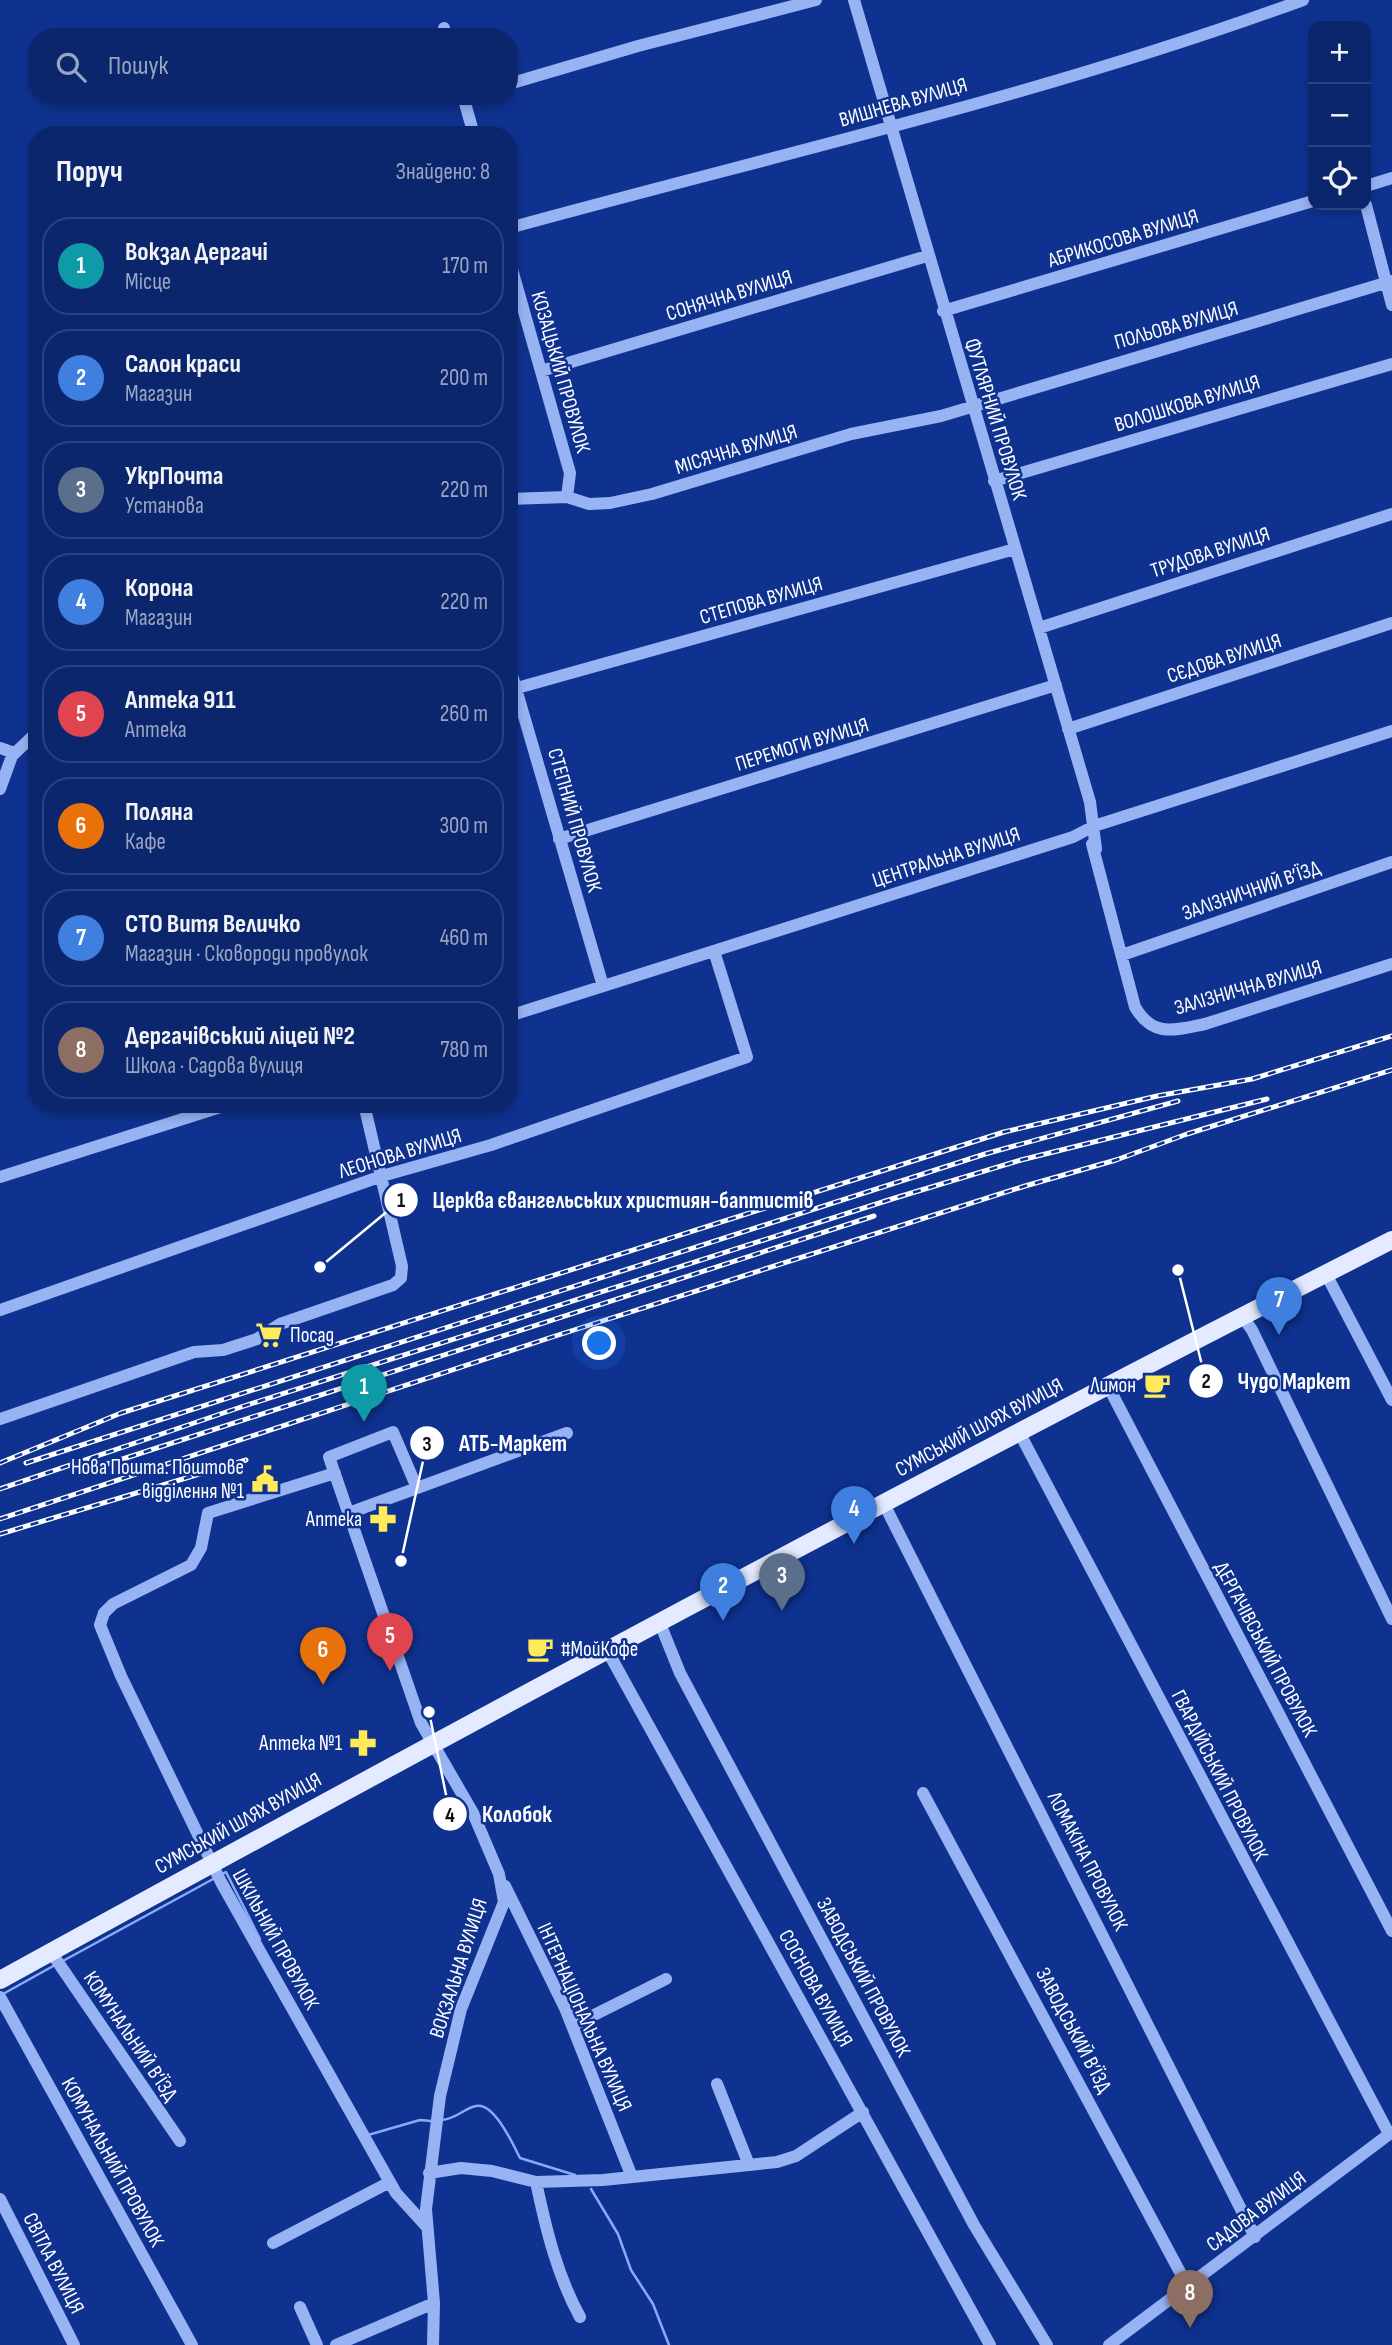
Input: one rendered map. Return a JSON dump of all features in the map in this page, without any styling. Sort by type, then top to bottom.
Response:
[{"type":"main road","name":"СУМСЬКИЙ ШЛЯХ ВУЛИЦЯ","points":[[0,1980],[659,1621],[1107,1384],[1392,1240]]},
{"type":"street","points":[[518,81],[638,46],[816,0]]},
{"type":"street","name":"ФУТЛЯРНИЙ ПРОВУЛОК","points":[[854,0],[943,311],[1056,685],[1094,826],[1096,849],[1122,955]]},
{"type":"street","name":"ВИШНЕВА ВУЛИЦЯ","points":[[518,226],[890,127],[1210,34],[1303,0]]},
{"type":"street","points":[[467,105],[472,126]]},
{"type":"street","points":[[1371,184],[1392,178]]},
{"type":"street","name":"АБРИКОСОВА ВУЛИЦЯ","points":[[943,311],[1308,202]]},
{"type":"street","points":[[1367,210],[1392,305]]},
{"type":"street","name":"СОНЯЧНА ВУЛИЦЯ","points":[[541,371],[927,256]]},
{"type":"street","name":"ПОЛЬОВА ВУЛИЦЯ","points":[[971,405],[1388,282]]},
{"type":"street","name":"КОЗАЦЬКИЙ ПРОВУЛОК","points":[[518,290],[570,473],[567,497]]},
{"type":"street","name":"ВОЛОШКОВА ВУЛИЦЯ","points":[[994,481],[1392,364]]},
{"type":"street","name":"МІСЯЧНА ВУЛИЦЯ","points":[[518,499],[567,497],[589,504],[610,503],[652,494],[852,434],[941,416],[971,405]]},
{"type":"street","name":"ТРУДОВА ВУЛИЦЯ","points":[[1039,628],[1392,514]]},
{"type":"street","name":"СТЕПОВА ВУЛИЦЯ","points":[[518,688],[1015,549]]},
{"type":"street","name":"СЄДОВА ВУЛИЦЯ","points":[[1068,729],[1392,623]]},
{"type":"street","name":"ПЕРЕМОГИ ВУЛИЦЯ","points":[[559,839],[1056,685]]},
{"type":"street","name":"СТЕПНИЙ ПРОВУЛОК","points":[[518,692],[603,986]]},
{"type":"street","name":"ЦЕНТРАЛЬНА ВУЛИЦЯ","points":[[518,1013],[1073,837],[1094,826],[1392,732]]},
{"type":"street","points":[[0,789],[14,752],[28,740]]},
{"type":"street","points":[[0,748],[14,752]]},
{"type":"street","points":[[1073,837],[1088,839],[1096,849]]},
{"type":"street","name":"ЗАЛІЗНИЧНИЙ В’ЇЗД","points":[[1122,955],[1392,862]]},
{"type":"street","name":"ЛЕОНОВА ВУЛИЦЯ","points":[[0,1310],[382,1176],[491,1145],[747,1057],[714,951]]},
{"type":"street","name":"ЗАЛІЗНИЧНА ВУЛИЦЯ","points":[[1122,955],[1135,1007],[1144,1023],[1175,1030],[1205,1024],[1392,964]]},
{"type":"street","points":[[0,1177],[202,1113]]},
{"type":"street","points":[[0,1419],[194,1352],[223,1350],[257,1339],[280,1324],[393,1285],[401,1278],[402,1266],[366,1113]]},
{"type":"street","points":[[1326,1274],[1392,1400]]},
{"type":"street","points":[[1242,1316],[1252,1331],[1392,1619]]},
{"type":"street","name":"ДЕРГАЧІВСЬКИЙ ПРОВУЛОК","points":[[1107,1384],[1392,1931]]},
{"type":"street","name":"ГВАРДІЙСЬКИЙ ПРОВУЛОК","points":[[1019,1432],[1390,2133]]},
{"type":"street","points":[[335,1473],[329,1457],[393,1433],[417,1488]]},
{"type":"street","points":[[349,1513],[567,1433]]},
{"type":"street","name":"ВОКЗАЛЬНА ВУЛИЦЯ","points":[[335,1473],[421,1723],[473,1813],[499,1874],[504,1902],[461,2009],[436,2121],[426,2226],[434,2303],[433,2345]]},
{"type":"street","name":"ШКІЛЬНИЙ ПРОВУЛОК","points":[[335,1473],[208,1513],[201,1548],[191,1565],[113,1604],[104,1614],[100,1625],[121,1676],[212,1864],[390,2182],[426,2226]]},
{"type":"street","name":"ЛОМАКІНА ПРОВУЛОК","points":[[884,1504],[1255,2237]]},
{"type":"street","name":"ЗАВОДСЬКИЙ ПРОВУЛОК","points":[[659,1621],[680,1673],[923,2130],[974,2225],[1047,2345]]},
{"type":"street","name":"СОСНОВА ВУЛИЦЯ","points":[[607,1650],[990,2345]]},
{"type":"street","name":"ЗАВОДСЬКИЙ В’ЇЗД","points":[[923,1793],[1188,2287]]},
{"type":"street","name":"ІНТЕРНАЦІОНАЛЬНА ВУЛИЦЯ","points":[[499,1874],[572,2026],[632,2177]]},
{"type":"street","name":"КОМУНАЛЬНИЙ В’ЇЗД","points":[[51,1952],[180,2141]]},
{"type":"street","points":[[572,2026],[666,1979]]},
{"type":"street","name":"КОМУНАЛЬНИЙ ПРОВУЛОК","points":[[0,1997],[192,2345]]},
{"type":"street","points":[[717,2084],[749,2165]]},
{"type":"street","points":[[429,2174],[461,2168],[492,2171],[536,2182],[632,2177],[777,2162],[796,2156],[863,2112]]},
{"type":"street","name":"САДОВА ВУЛИЦЯ","points":[[1109,2345],[1390,2133]]},
{"type":"street","points":[[273,2243],[390,2182]]},
{"type":"street","points":[[536,2182],[554,2255],[566,2291],[580,2317]]},
{"type":"street","name":"СВІТЛА ВУЛИЦЯ","points":[[0,2199],[74,2345]]},
{"type":"street","points":[[336,2345],[434,2303]]},
{"type":"street","points":[[300,2307],[317,2345]]},
{"type":"waterway","points":[[221,1875],[226,1872],[260,1939]]},
{"type":"waterway","points":[[61,1962],[215,1878]]},
{"type":"waterway","points":[[3,1994],[55,1965]]},
{"type":"waterway","points":[[441,2120],[452,2118],[472,2107],[483,2107],[502,2125],[520,2158],[575,2175]]},
{"type":"waterway","points":[[368,2135],[420,2120],[431,2121]]},
{"type":"waterway","points":[[591,2189],[618,2234],[631,2270],[653,2304],[669,2345]]},
{"type":"railway","points":[[0,1463],[121,1413],[1004,1132],[1157,1096],[1252,1079],[1392,1036]]},
{"type":"railway","points":[[0,1519],[549,1338],[1025,1186],[1116,1160],[1187,1134],[1392,1070]]},
{"type":"railway","points":[[0,1489],[241,1407],[895,1198],[1021,1160],[1267,1099]]},
{"type":"railway","points":[[26,1463],[985,1154],[1178,1101]]},
{"type":"railway","points":[[98,1467],[874,1216]]},
{"type":"railway","points":[[0,1534],[246,1460]]},
{"type":"place","name":"Церква євангельських християн-баптистів","points":[[320,1267]]},
{"type":"place","name":"Чудо Маркет","points":[[1178,1270]]},
{"type":"place","name":"Посад","points":[[269,1335]]},
{"type":"place","name":"СТО Витя Величко","points":[[1279,1335]]},
{"type":"place","name":"Лимон","points":[[1157,1385]]},
{"type":"place","name":"Вокзал Дергачі","points":[[364,1422]]},
{"type":"place","name":"Нова Пошта. Поштове відділення №1","points":[[265,1479]]},
{"type":"place","name":"Аптека","points":[[383,1519]]},
{"type":"place","name":"Корона","points":[[854,1544]]},
{"type":"place","name":"АТБ-Маркет","points":[[401,1561]]},
{"type":"place","name":"УкрПочта","points":[[782,1611]]},
{"type":"place","name":"Салон краси","points":[[723,1621]]},
{"type":"place","name":"#МойКофе","points":[[540,1649]]},
{"type":"place","name":"Аптека 911","points":[[390,1671]]},
{"type":"place","name":"Поляна","points":[[323,1685]]},
{"type":"place","name":"Колобок","points":[[429,1712]]},
{"type":"place","name":"Аптека №1","points":[[363,1743]]},
{"type":"place","name":"Дергачівський ліцей №2","points":[[1190,2328]]}]
